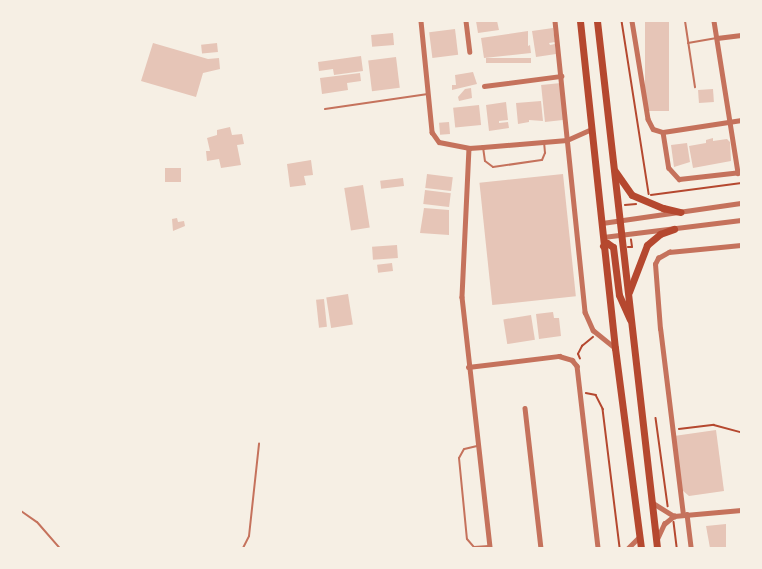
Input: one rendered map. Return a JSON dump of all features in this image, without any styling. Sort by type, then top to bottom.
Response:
[{"type":"main road","points":[[580,21],[603,246],[641,548]]},
{"type":"main road","points":[[597,21],[656,545]]},
{"type":"main road","points":[[613,167],[628,191],[681,212]]},
{"type":"main road","points":[[628,294],[647,245],[660,234],[674,229]]},
{"type":"main road","points":[[603,246],[610,243],[613,247],[619,295],[631,322]]},
{"type":"street","points":[[421,21],[434,138],[469,148],[567,140],[592,129]]},
{"type":"street","points":[[466,21],[470,52]]},
{"type":"street","points":[[555,21],[585,312],[589,325],[615,348]]},
{"type":"street","points":[[632,21],[649,123],[653,129],[663,132],[741,120]]},
{"type":"street","points":[[663,132],[669,168],[679,179],[739,173],[714,21]]},
{"type":"street","points":[[717,38],[741,35]]},
{"type":"street","points":[[484,86],[561,76]]},
{"type":"street","points":[[469,148],[470,167],[462,268],[468,367],[489,547]]},
{"type":"street","points":[[602,223],[741,203]]},
{"type":"street","points":[[603,237],[741,220]]},
{"type":"street","points":[[691,548],[672,429],[655,264],[658,258],[669,252],[741,245]]},
{"type":"street","points":[[468,367],[559,356],[572,360],[577,366],[598,548]]},
{"type":"street","points":[[525,408],[541,548]]},
{"type":"street","points":[[651,501],[671,515],[741,510]]},
{"type":"street","points":[[656,545],[671,515]]},
{"type":"street","points":[[628,548],[640,536]]},
{"type":"lane","points":[[685,21],[695,87]]},
{"type":"lane","points":[[688,44],[717,38]]},
{"type":"lane","points":[[325,109],[428,94]]},
{"type":"lane","points":[[483,147],[485,161],[493,167],[542,160],[545,153],[544,142]]},
{"type":"lane","points":[[243,548],[249,536],[259,444]]},
{"type":"lane","points":[[478,446],[464,448],[459,458],[467,538],[474,547],[489,547]]},
{"type":"lane","points":[[21,511],[37,522],[60,548]]},
{"type":"path","points":[[617,205],[644,203],[647,198],[622,21]]},
{"type":"path","points":[[647,198],[741,183]]},
{"type":"path","points":[[581,362],[578,354],[582,346],[597,334]]},
{"type":"path","points":[[586,393],[596,394],[603,409],[620,548]]},
{"type":"path","points":[[656,418],[677,548]]},
{"type":"path","points":[[672,429],[714,425],[741,432]]},
{"type":"building","points":[[476,21],[497,21],[499,30],[478,33]]},
{"type":"building","points":[[645,21],[669,21],[669,111],[645,111]]},
{"type":"building","points":[[553,28],[555,42],[549,43],[550,45],[555,44],[556,54],[536,57],[532,31]]},
{"type":"building","points":[[455,29],[458,55],[432,58],[429,32]]},
{"type":"building","points":[[528,31],[528,46],[530,45],[531,53],[484,58],[481,38]]},
{"type":"building","points":[[393,33],[394,45],[372,47],[371,35]]},
{"type":"building","points":[[153,43],[208,59],[219,58],[220,69],[203,73],[196,97],[141,81]]},
{"type":"building","points":[[217,43],[218,52],[202,54],[201,45]]},
{"type":"building","points":[[361,56],[363,71],[334,75],[333,69],[319,71],[318,62]]},
{"type":"building","points":[[396,57],[400,88],[372,91],[368,60]]},
{"type":"building","points":[[486,58],[531,58],[531,63],[486,63]]},
{"type":"building","points":[[473,72],[477,84],[452,90],[452,85],[456,85],[455,75]]},
{"type":"building","points":[[360,73],[361,81],[347,83],[348,90],[322,94],[320,78]]},
{"type":"building","points":[[561,83],[565,120],[545,122],[541,85]]},
{"type":"building","points":[[471,88],[472,98],[459,101],[458,97],[465,89]]},
{"type":"building","points":[[713,89],[714,102],[699,103],[698,90]]},
{"type":"building","points":[[541,101],[543,121],[529,120],[529,122],[518,124],[516,103]]},
{"type":"building","points":[[506,102],[508,120],[499,121],[499,123],[508,122],[509,128],[489,131],[486,105]]},
{"type":"building","points":[[479,105],[481,125],[455,128],[453,108]]},
{"type":"building","points":[[449,122],[450,134],[440,135],[439,123]]},
{"type":"building","points":[[230,127],[232,135],[242,134],[244,144],[237,145],[241,165],[221,168],[219,159],[207,161],[206,151],[210,151],[207,138],[217,135],[217,130]]},
{"type":"building","points":[[713,138],[713,141],[727,139],[730,142],[731,161],[693,168],[689,146],[706,143],[706,140]]},
{"type":"building","points":[[687,143],[690,162],[674,167],[671,145]]},
{"type":"building","points":[[311,160],[313,175],[304,176],[306,185],[290,187],[287,164]]},
{"type":"building","points":[[165,168],[181,168],[181,182],[165,182]]},
{"type":"building","points":[[427,174],[453,177],[451,191],[425,188]]},
{"type":"building","points":[[563,174],[576,296],[492,305],[479,183]]},
{"type":"building","points":[[403,178],[404,186],[381,189],[380,181]]},
{"type":"building","points":[[363,185],[370,227],[351,230],[344,188]]},
{"type":"building","points":[[425,190],[451,193],[449,207],[423,204]]},
{"type":"building","points":[[424,208],[449,210],[449,235],[420,233]]},
{"type":"building","points":[[177,218],[178,222],[184,221],[185,226],[173,231],[172,219]]},
{"type":"building","points":[[397,245],[398,258],[373,260],[372,247]]},
{"type":"building","points":[[392,263],[393,271],[378,273],[377,265]]},
{"type":"building","points":[[348,294],[353,325],[331,328],[326,297]]},
{"type":"building","points":[[324,299],[327,327],[319,328],[316,300]]},
{"type":"building","points":[[553,312],[554,318],[559,318],[561,336],[539,339],[536,314]]},
{"type":"building","points":[[531,315],[535,340],[507,344],[503,319]]},
{"type":"building","points":[[716,430],[724,491],[689,496],[682,490],[674,436]]},
{"type":"building","points":[[726,524],[726,548],[710,548],[706,526]]}]
